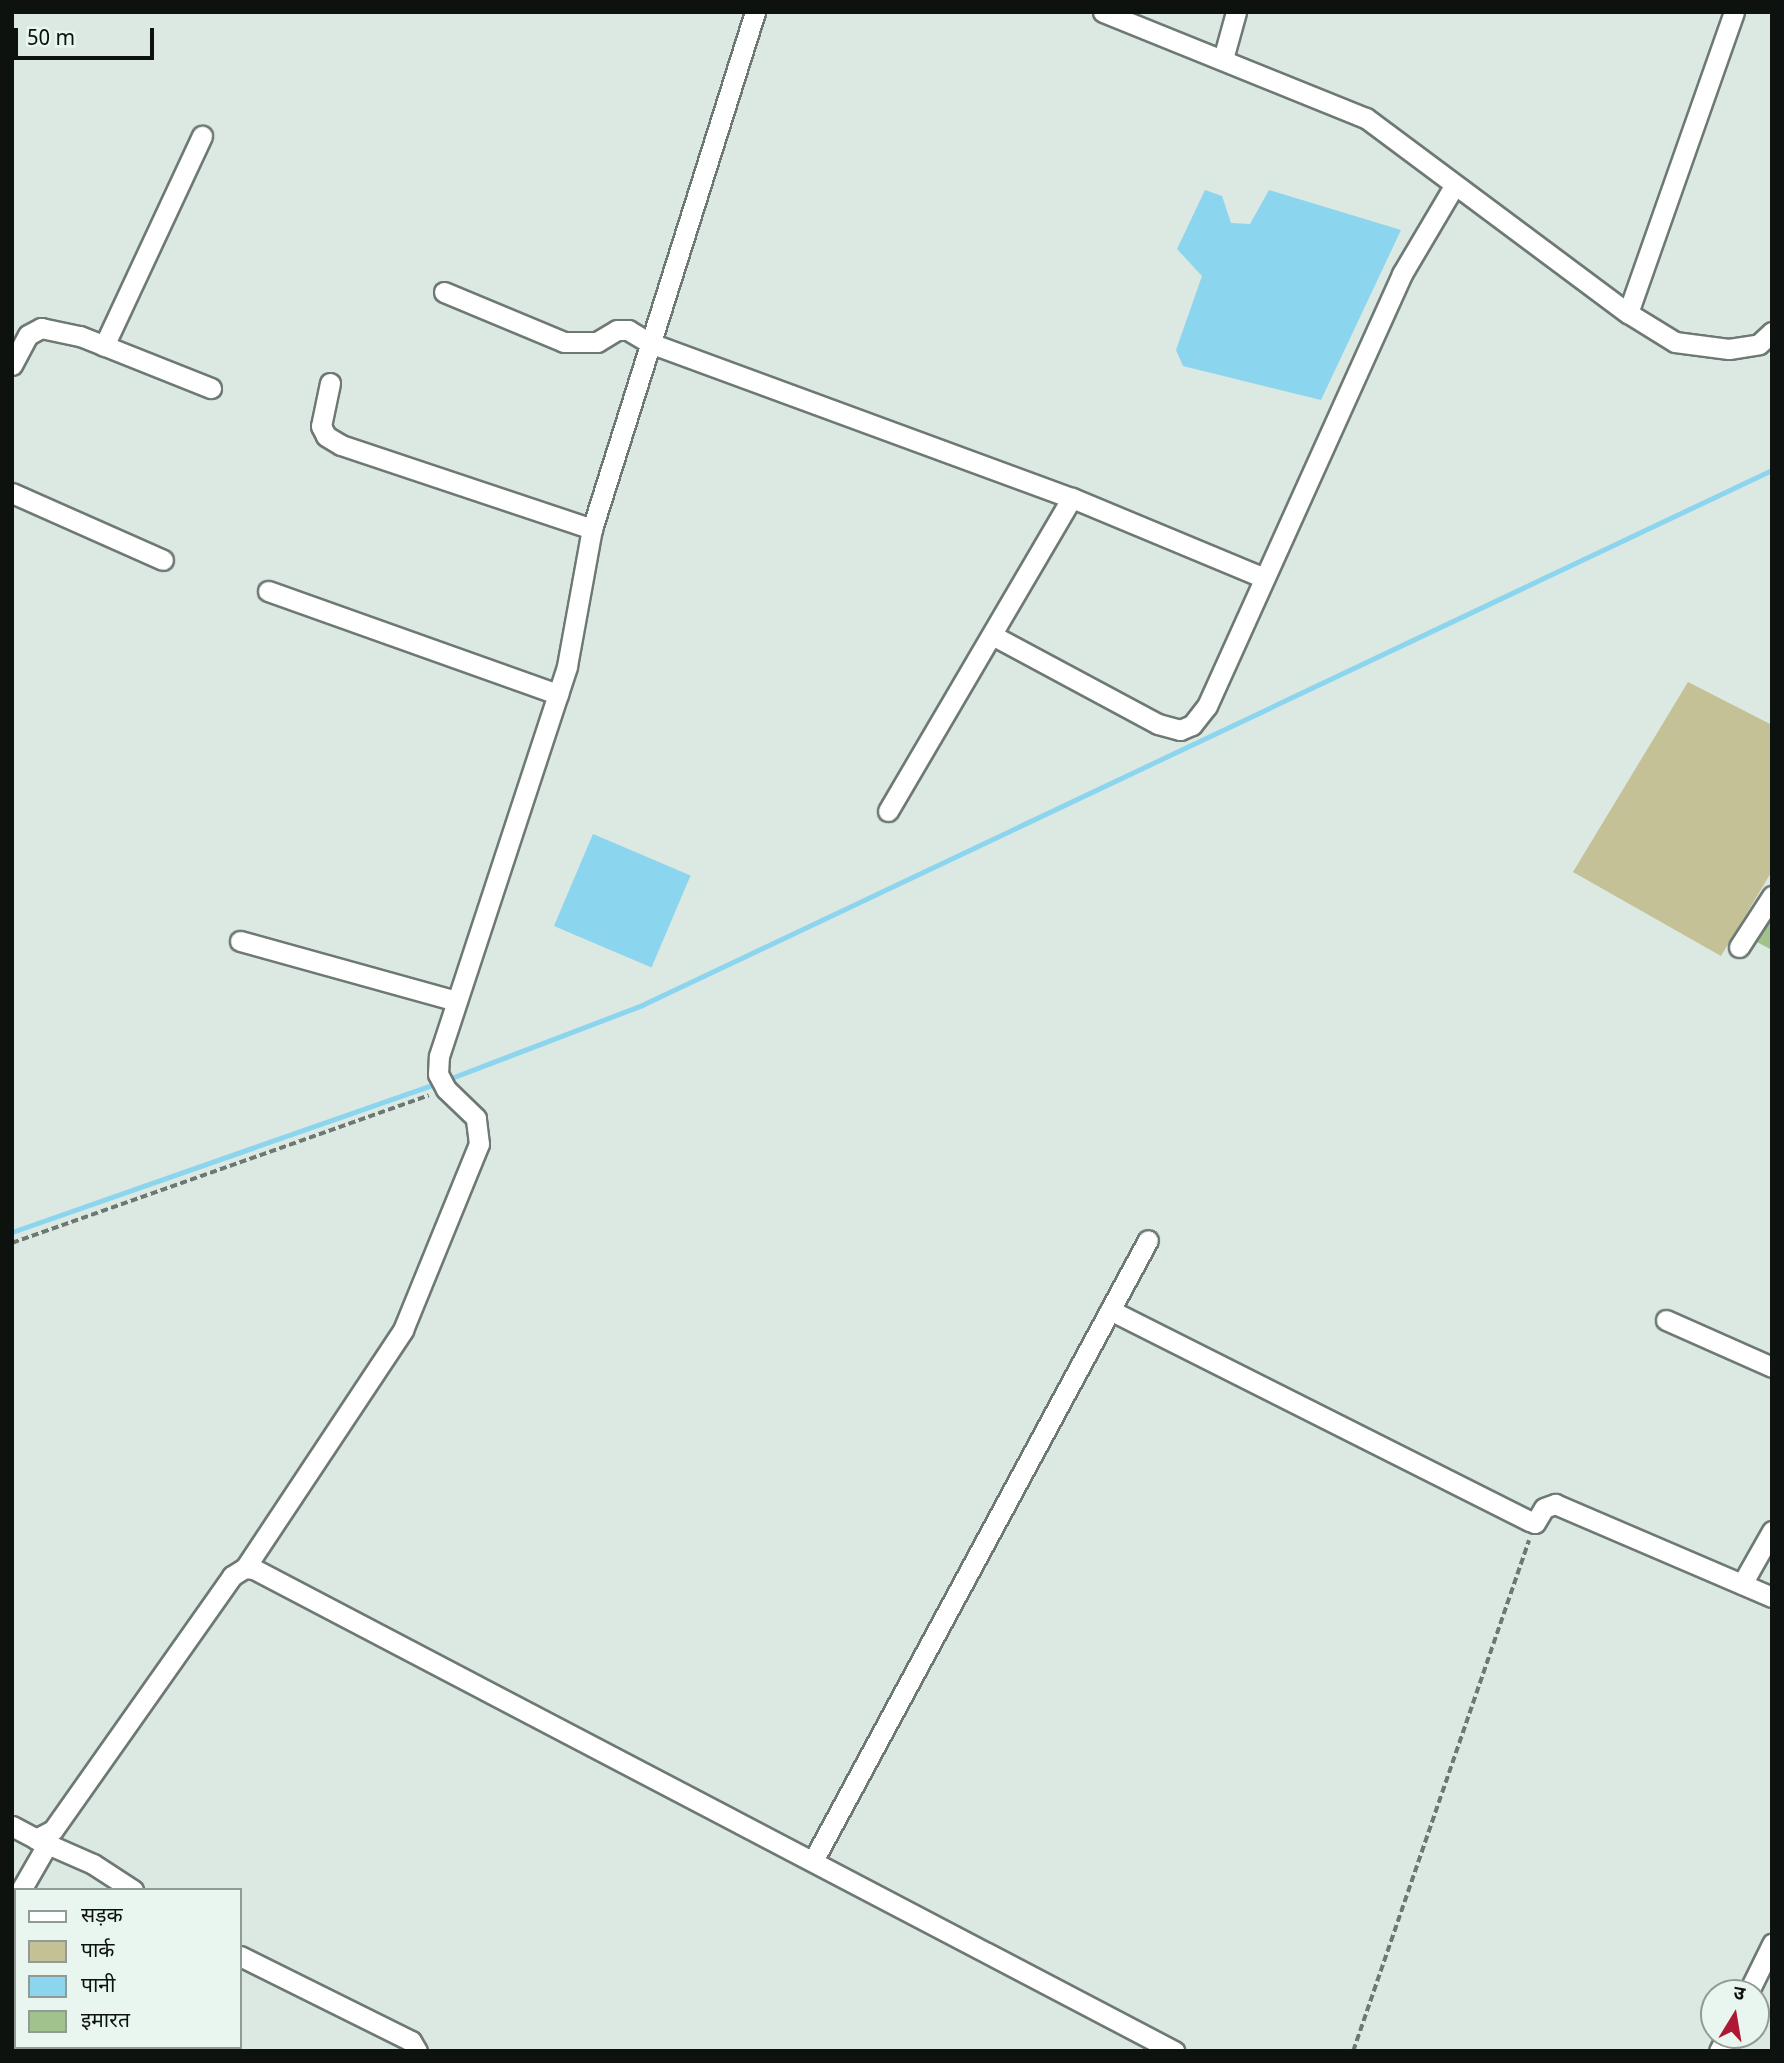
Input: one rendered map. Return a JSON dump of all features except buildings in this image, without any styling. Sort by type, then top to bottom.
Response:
[{"type":"street","points":[[22,1888],[42,1841],[53,1830],[232,1576],[245,1568],[379,1369],[414,1307],[479,1144],[476,1118],[442,1083],[456,1000],[558,694],[592,529],[755,12]]},
{"type":"street","points":[[1103,12],[1366,118],[1628,313],[1675,341],[1711,350],[1759,344],[1772,332]]},
{"type":"street","points":[[1223,59],[1236,12]]},
{"type":"street","points":[[1628,313],[1734,12]]},
{"type":"street","points":[[104,345],[202,136]]},
{"type":"street","points":[[992,635],[1158,724],[1180,730],[1192,725],[1208,706],[1402,274],[1454,186]]},
{"type":"street","points":[[444,292],[564,342],[597,342],[623,329],[650,343],[1072,498],[1264,578]]},
{"type":"street","points":[[12,365],[19,336],[41,328],[104,345],[211,388]]},
{"type":"street","points":[[330,383],[321,426],[326,436],[341,445],[592,529]]},
{"type":"street","points":[[12,493],[163,560]]},
{"type":"street","points":[[888,811],[1072,498]]},
{"type":"street","points":[[268,591],[558,694]]},
{"type":"street","points":[[1739,947],[1772,896]]},
{"type":"street","points":[[240,941],[456,1000]]},
{"type":"street","points":[[814,1859],[1148,1240]]},
{"type":"street","points":[[1110,1310],[1226,1372],[1535,1523],[1544,1508],[1555,1504],[1772,1597]]},
{"type":"street","points":[[1665,1320],[1772,1367]]},
{"type":"street","points":[[1742,1584],[1772,1531]]},
{"type":"street","points":[[245,1568],[814,1859],[1047,1988],[1174,2051]]},
{"type":"street","points":[[12,1826],[93,1864],[130,1888]]},
{"type":"street","points":[[1755,1979],[1772,1944]]},
{"type":"street","points":[[242,1957],[411,2041],[417,2051]]},
{"type":"path","points":[[12,1243],[442,1083]]},
{"type":"path","points":[[1353,2051],[1535,1523]]},
{"type":"green space","points":[[1688,682],[1772,725],[1772,871],[1721,956],[1573,872]]},
{"type":"water","points":[[1205,190],[1222,196],[1231,223],[1250,224],[1269,190],[1401,230],[1321,400],[1183,366],[1176,350],[1202,276],[1177,249]]},
{"type":"water","points":[[593,834],[691,875],[652,967],[554,926]]},
{"type":"waterway","points":[[446,1080],[642,1005],[1772,470]]},
{"type":"waterway","points":[[12,1232],[437,1083]]}]
